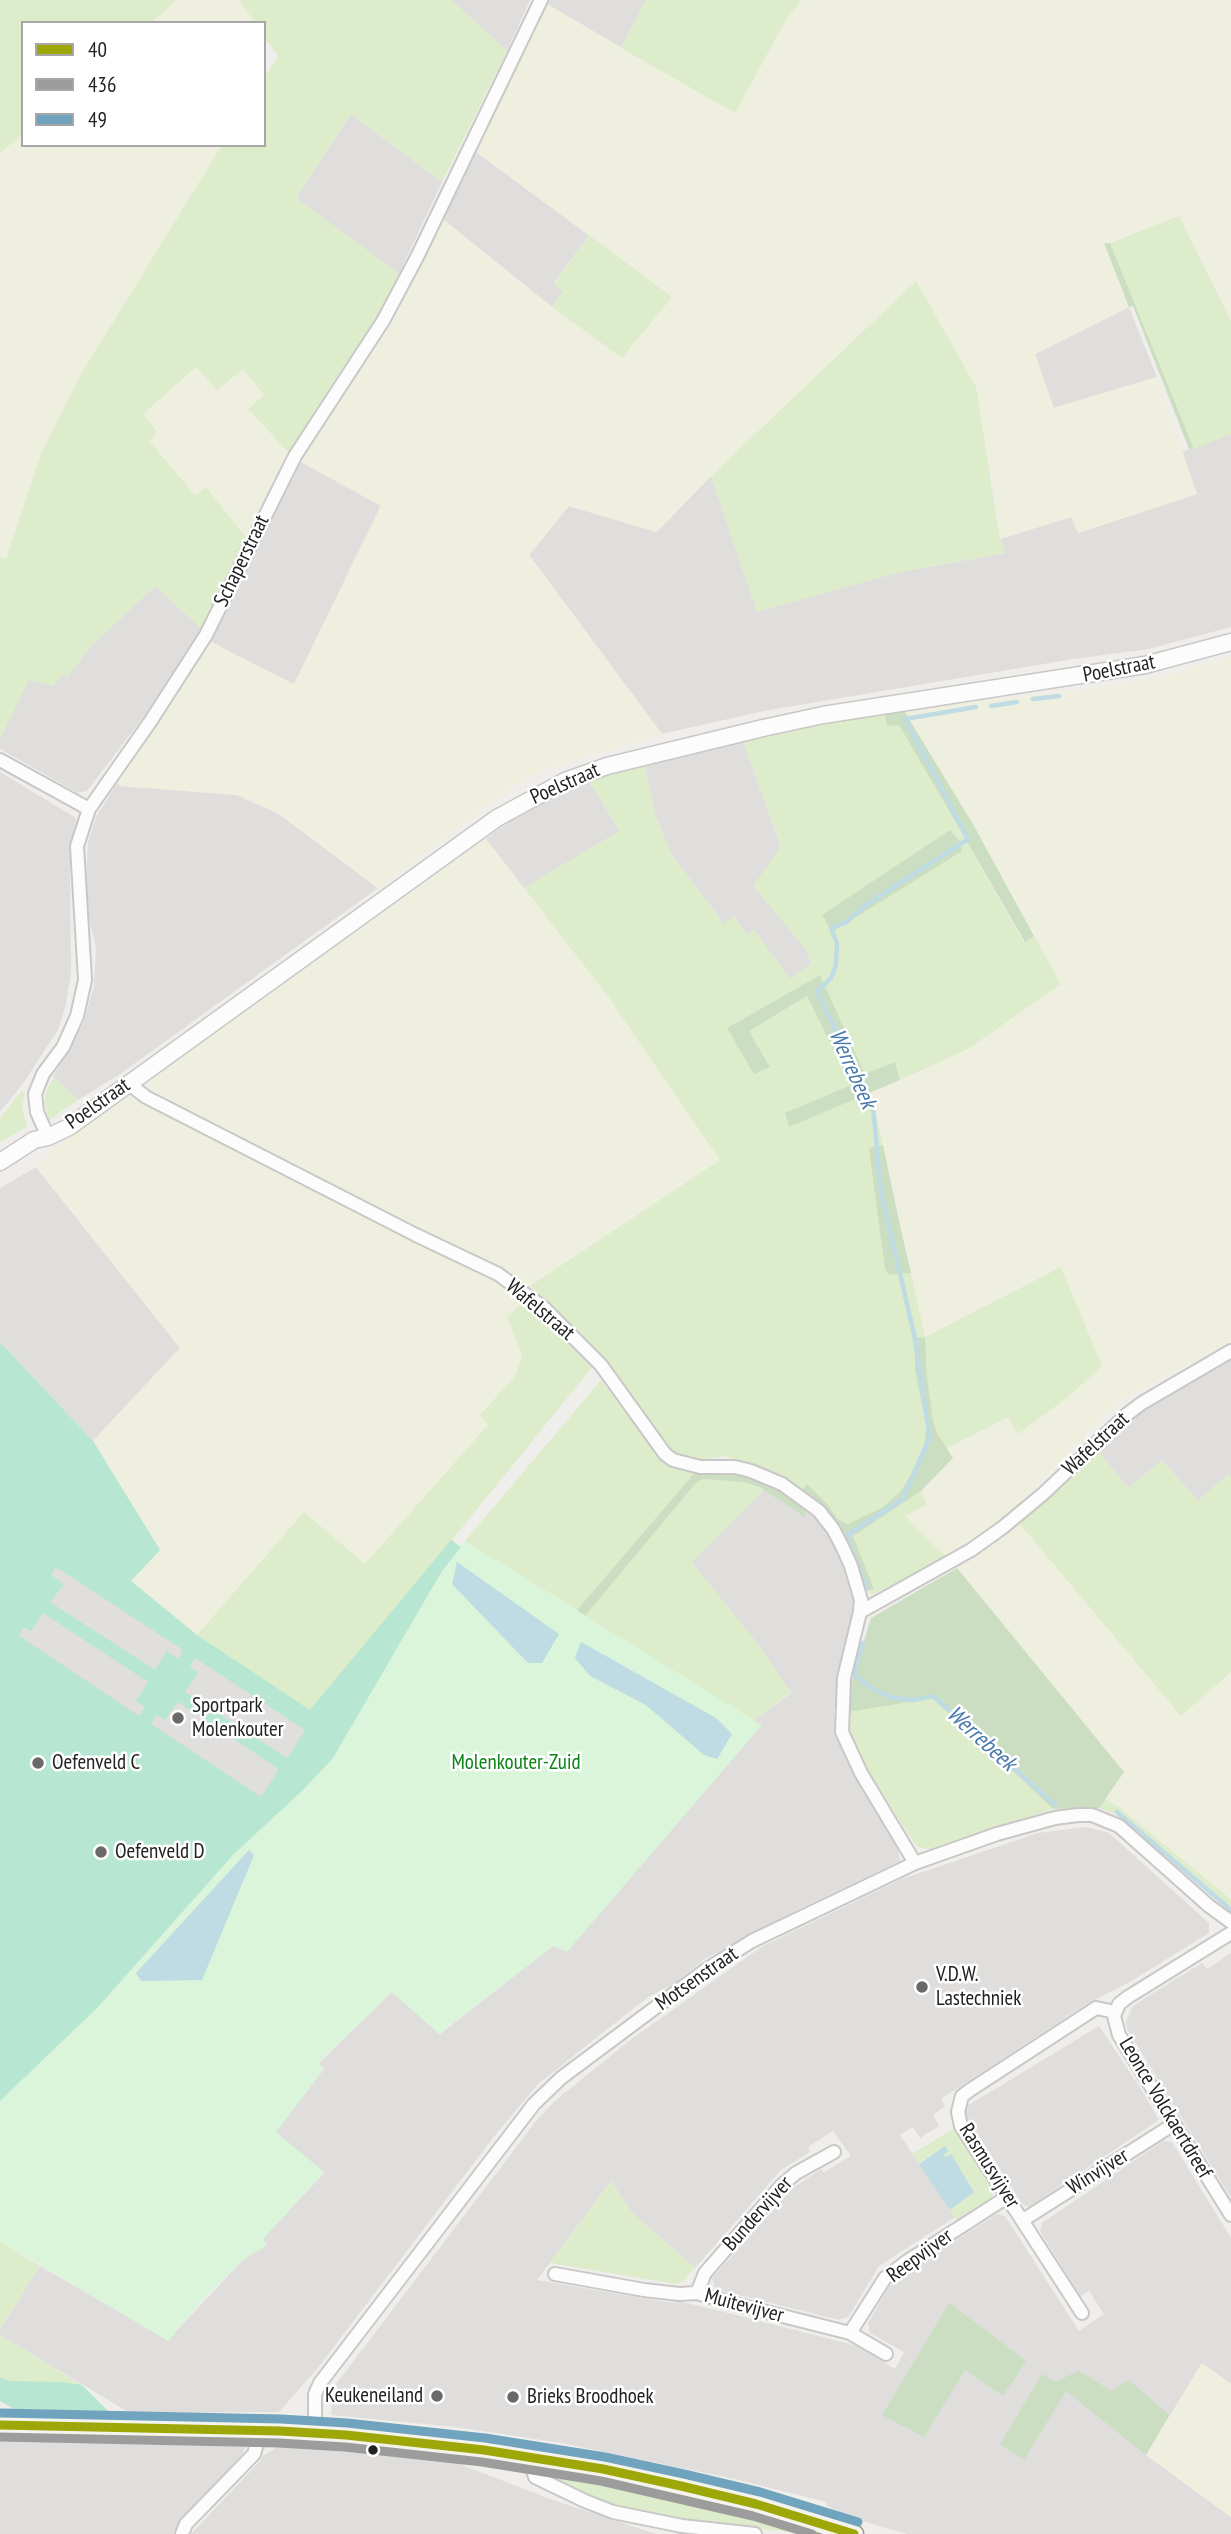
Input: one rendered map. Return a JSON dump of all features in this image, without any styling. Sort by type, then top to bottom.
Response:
[{"type":"main road","points":[[0,2425],[315,2433],[528,2457],[603,2469],[681,2486],[756,2504],[854,2534]]},
{"type":"street","name":"Schaperstraat","points":[[48,1137],[37,1112],[35,1094],[38,1083],[68,1037],[77,1016],[85,980],[77,846],[89,809],[206,635],[295,456],[383,321],[541,0]]},
{"type":"street","name":"Poelstraat","points":[[0,1162],[34,1140],[48,1137],[75,1123],[497,818],[565,781],[607,766],[775,725],[823,715],[1145,665],[1231,642]]},
{"type":"street","points":[[0,760],[89,809]]},
{"type":"street","name":"Wafelstraat","points":[[128,1083],[146,1097],[498,1274],[544,1308],[601,1365],[665,1454],[673,1460],[701,1466],[735,1466],[751,1471],[782,1484],[819,1511],[833,1529],[852,1566],[859,1588],[860,1612],[844,1678],[842,1732],[861,1773],[915,1863]]},
{"type":"street","name":"Wafelstraat","points":[[860,1612],[971,1550],[1043,1494],[1126,1415],[1231,1351]]},
{"type":"street","name":"Motsenstraat","points":[[315,2433],[315,2394],[320,2382],[525,2114],[543,2095],[592,2055],[729,1955],[915,1863],[1034,1823],[1092,1815],[1119,1826],[1209,1906],[1231,1922]]},
{"type":"street","name":"Leonce Volckaertdreef","points":[[1231,1933],[1128,1997],[1119,2004],[1115,2012],[1119,2035],[1231,2215]]},
{"type":"street","name":"Rasmusvijver","points":[[1082,2313],[961,2126],[958,2112],[962,2096],[1096,2008],[1115,2012]]},
{"type":"street","name":"Winvijver","points":[[1023,2220],[1174,2124]]},
{"type":"street","name":"Bundervijver","points":[[697,2292],[705,2273],[781,2186],[796,2172],[834,2152]]},
{"type":"street","name":"Reepvijver","points":[[850,2333],[885,2278],[1007,2197]]},
{"type":"street","name":"Muitevijver","points":[[555,2274],[644,2290],[679,2294],[697,2292],[850,2333],[886,2354]]},
{"type":"street","points":[[182,2534],[186,2524],[254,2454],[261,2430]]},
{"type":"street","points":[[528,2457],[535,2477],[613,2512],[682,2526],[755,2534]]},
{"type":"shaded area","points":[[451,0],[530,0],[507,51]]},
{"type":"shaded area","points":[[549,0],[646,0],[621,48],[547,4]]},
{"type":"shaded area","points":[[351,114],[442,182],[399,274],[296,198]]},
{"type":"shaded area","points":[[475,151],[589,235],[554,283],[564,290],[552,307],[444,220]]},
{"type":"shaded area","points":[[1129,307],[1157,377],[1053,408],[1035,354]]},
{"type":"shaded area","points":[[1231,434],[1231,627],[1149,649],[1073,659],[764,711],[662,734],[529,555],[569,506],[657,532],[711,476],[757,611],[900,572],[1005,553],[1000,539],[1071,517],[1078,533],[1196,494],[1182,452]]},
{"type":"shaded area","points":[[301,462],[381,505],[294,685],[211,642]]},
{"type":"shaded area","points":[[155,586],[202,629],[148,711],[87,791],[78,793],[0,749],[0,738],[29,679],[53,686],[62,675],[67,677],[89,648]]},
{"type":"shaded area","points":[[742,738],[781,847],[806,950],[812,964],[790,979],[754,930],[748,936],[724,924],[671,854],[655,814],[645,768],[647,762]]},
{"type":"shaded area","points":[[0,772],[76,818],[70,859],[71,972],[66,1004],[58,1030],[22,1085],[0,1112]]},
{"type":"shaded area","points":[[586,776],[620,831],[524,888],[486,839],[522,811]]},
{"type":"shaded area","points":[[117,783],[121,786],[237,795],[279,814],[378,888],[120,1074],[78,1100],[53,1077],[83,1024],[94,986],[96,947],[89,919],[86,885],[88,843],[96,817]]},
{"type":"shaded area","points":[[36,1167],[180,1348],[93,1441],[0,1342],[0,1188]]},
{"type":"shaded area","points":[[1231,1358],[1231,1477],[1228,1474],[1198,1501],[1162,1460],[1128,1488],[1096,1449],[1131,1418]]},
{"type":"shaded area","points":[[764,1490],[805,1516],[806,1511],[817,1519],[837,1547],[855,1588],[857,1609],[841,1657],[834,1714],[838,1736],[898,1849],[900,1861],[795,1911],[703,1960],[674,1984],[650,1996],[538,2084],[496,2134],[317,2369],[279,2412],[130,2413],[0,2335],[0,2329],[40,2266],[168,2340],[324,2173],[275,2132],[324,2069],[318,2064],[392,1992],[440,2034],[553,1946],[761,1725],[753,1721],[791,1693],[757,1643],[691,1562]]},
{"type":"shaded area","points":[[56,1567],[183,1650],[178,1659],[167,1651],[155,1670],[50,1602],[64,1584],[51,1575]]},
{"type":"shaded area","points":[[43,1613],[148,1682],[136,1701],[145,1707],[139,1716],[19,1636],[24,1627],[31,1631]]},
{"type":"shaded area","points":[[195,1658],[305,1730],[287,1758],[185,1692],[198,1673],[190,1667]]},
{"type":"shaded area","points":[[178,1702],[279,1769],[261,1797],[151,1724],[157,1715],[165,1720]]},
{"type":"shaded area","points":[[1086,1827],[1109,1833],[1209,1923],[1209,1933],[1128,1983],[1086,2004],[941,2099],[945,2106],[933,2115],[939,2126],[920,2138],[913,2127],[900,2135],[955,2217],[879,2266],[849,2316],[839,2320],[715,2289],[712,2278],[793,2188],[821,2169],[824,2172],[851,2156],[833,2131],[808,2147],[810,2152],[781,2170],[695,2268],[632,2213],[611,2181],[537,2280],[665,2302],[678,2301],[720,2311],[854,2345],[895,2369],[904,2352],[870,2333],[868,2323],[889,2287],[899,2277],[997,2214],[1005,2216],[1079,2331],[1104,2314],[1089,2291],[1080,2296],[1040,2231],[1042,2223],[1163,2141],[1172,2142],[1231,2238],[1231,2384],[1202,2363],[1146,2455],[1231,2517],[1231,2534],[908,2534],[851,2518],[827,2506],[826,2502],[739,2480],[562,2443],[455,2427],[331,2415],[333,2388],[536,2121],[556,2100],[634,2037],[763,1946],[902,1879],[1038,1833]]},
{"type":"shaded area","points":[[1231,1953],[1231,2198],[1127,2029],[1126,2021],[1132,2007],[1145,1998],[1202,1963],[1207,1969]]},
{"type":"shaded area","points":[[1099,2026],[1159,2120],[1030,2206],[1023,2205],[965,2114],[967,2106]]},
{"type":"shaded area","points":[[0,2440],[245,2449],[240,2459],[182,2518],[173,2534],[0,2534]]},
{"type":"shaded area","points":[[282,2444],[444,2458],[550,2499],[656,2534],[191,2534],[261,2457]]},
{"type":"green space","points":[[0,0],[177,0],[153,21],[21,21],[21,136],[0,153]]},
{"type":"green space","points":[[177,0],[239,0],[254,21],[153,21]]},
{"type":"green space","points":[[239,0],[451,0],[507,51],[442,182],[351,114],[296,198],[399,274],[373,325],[289,453],[248,409],[264,395],[243,369],[217,390],[196,367],[143,414],[157,432],[149,441],[195,495],[206,487],[248,540],[202,629],[155,586],[89,648],[67,677],[62,675],[53,686],[29,680],[0,738],[0,556],[6,559],[41,453],[80,376],[221,147],[266,147],[266,75],[278,56],[266,40],[266,21],[254,21]]},
{"type":"green space","points":[[646,0],[802,0],[788,16],[735,113],[621,48]]},
{"type":"green space","points":[[802,0],[1231,0],[1231,321],[1179,216],[1105,243],[1129,307],[1035,354],[1054,408],[1157,377],[1197,494],[1078,533],[1071,517],[1000,539],[991,473],[915,281],[656,532],[569,506],[529,555],[662,734],[544,770],[503,793],[378,888],[279,814],[237,795],[121,786],[117,783],[211,642],[294,684],[381,506],[301,462],[315,435],[390,327],[444,220],[527,288],[622,358],[672,297],[475,151],[547,4],[734,113],[788,16]]},
{"type":"green space","points":[[21,136],[21,147],[221,147],[80,376],[41,453],[6,560],[0,556],[0,153]]},
{"type":"green space","points":[[1179,216],[1231,321],[1231,434],[1194,449],[1110,243]]},
{"type":"green space","points":[[589,235],[672,297],[622,358],[552,307],[563,291],[554,284]]},
{"type":"green space","points":[[1104,243],[1110,243],[1194,449],[1189,449],[1133,306],[1129,307]]},
{"type":"green space","points":[[916,281],[976,387],[1000,539],[1005,553],[900,572],[757,612],[711,476]]},
{"type":"green space","points":[[196,366],[243,369],[264,395],[249,410],[289,453],[248,540],[206,487],[195,495],[148,440],[157,432],[143,415]]},
{"type":"green space","points":[[1231,656],[1231,1341],[1119,1401],[1010,1514],[979,1539],[946,1557],[905,1516],[927,1505],[921,1491],[953,1458],[947,1448],[1008,1417],[1018,1434],[1061,1267],[925,1338],[871,1092],[968,1049],[1061,984],[903,709],[1073,691],[1166,676]]},
{"type":"green space","points":[[903,709],[974,826],[1034,936],[1025,942],[899,725],[887,726],[884,712]]},
{"type":"green space","points":[[884,712],[899,725],[1024,942],[1034,936],[1061,984],[968,1049],[900,1080],[895,1062],[865,1075],[820,975],[727,1028],[770,1066],[749,1031],[807,996],[851,1085],[785,1113],[789,1127],[871,1092],[883,1145],[870,1148],[885,1269],[890,1275],[911,1273],[925,1337],[1061,1267],[1102,1366],[1069,1396],[1018,1434],[1008,1417],[947,1448],[936,1433],[933,1420],[925,1338],[922,1405],[926,1425],[920,1458],[901,1491],[883,1507],[848,1524],[838,1519],[807,1485],[801,1491],[770,1473],[725,1456],[695,1461],[675,1454],[609,1364],[581,1333],[530,1286],[720,1160],[607,995],[524,888],[620,831],[586,776],[647,762],[645,768],[655,814],[671,854],[724,924],[734,916],[748,935],[754,930],[790,979],[812,963],[806,950],[753,886],[781,846],[742,738]],"holes":[[[950,831],[961,843],[962,851],[831,931],[822,915]]]},
{"type":"green space","points":[[950,830],[961,843],[962,851],[832,932],[822,915]]},
{"type":"green space","points":[[486,839],[607,995],[720,1160],[530,1286],[158,1093],[152,1088],[151,1082]]},
{"type":"green space","points":[[820,975],[865,1074],[895,1062],[900,1080],[789,1127],[785,1113],[851,1085],[807,996],[749,1031],[770,1067],[754,1074],[727,1028]]},
{"type":"green space","points":[[54,1078],[78,1100],[49,1120],[44,1100]]},
{"type":"green space","points":[[22,1090],[25,1093],[22,1106],[27,1127],[0,1142],[0,1118]]},
{"type":"green space","points":[[127,1097],[152,1106],[496,1278],[526,1300],[507,1317],[522,1353],[516,1375],[480,1415],[489,1424],[365,1564],[304,1512],[197,1635],[131,1581],[159,1549],[93,1441],[180,1348],[36,1167],[57,1146]]},
{"type":"green space","points":[[883,1145],[911,1273],[889,1275],[885,1269],[869,1148]]},
{"type":"green space","points":[[526,1300],[594,1365],[452,1540],[457,1544],[333,1750],[56,1567],[0,1342],[93,1441],[160,1550],[131,1581],[197,1635],[304,1512],[365,1564],[488,1425],[480,1415],[516,1375],[522,1354],[507,1317]]},
{"type":"green space","points":[[916,1337],[925,1338],[933,1420],[937,1433],[953,1458],[921,1491],[853,1536],[874,1589],[866,1591],[857,1566],[801,1491],[807,1484],[838,1519],[848,1524],[883,1507],[901,1491],[920,1458],[925,1440],[926,1425],[915,1369]]},
{"type":"green space","name":"Sportpark Molenkouter","points":[[0,1342],[93,1441],[160,1550],[131,1581],[197,1635],[310,1710],[451,1540],[461,1547],[442,1571],[333,1758],[233,1855],[98,2007],[0,2101]]},
{"type":"green space","points":[[601,1380],[655,1452],[664,1460],[696,1471],[577,1610],[465,1541]]},
{"type":"green space","points":[[1096,1449],[1128,1488],[1162,1460],[1198,1501],[1228,1474],[1231,1477],[1231,1672],[1181,1716],[1019,1523]]},
{"type":"green space","points":[[696,1471],[731,1471],[767,1482],[794,1499],[806,1511],[805,1517],[759,1487],[743,1482],[702,1479],[585,1616],[577,1610]]},
{"type":"green space","points":[[702,1479],[743,1482],[764,1490],[692,1562],[757,1643],[791,1692],[753,1721],[585,1616]]},
{"type":"green space","points":[[921,1491],[927,1505],[905,1516],[946,1557],[872,1595],[866,1591],[874,1589],[852,1536]]},
{"type":"green space","points":[[1019,1523],[1181,1715],[1231,1672],[1231,1900],[1119,1807],[1104,1798],[1123,1772],[957,1568]]},
{"type":"green space","name":"Molenkouter-Zuid","points":[[465,1541],[762,1725],[567,1952],[553,1946],[439,2034],[392,1992],[318,2063],[324,2069],[276,2132],[324,2172],[263,2239],[267,2245],[239,2263],[200,2302],[168,2341],[0,2241],[0,2101],[98,2007],[233,1855],[333,1758],[442,1571]]},
{"type":"green space","points":[[957,1568],[1124,1772],[1099,1808],[1053,1809],[935,1698],[848,1712],[851,1684],[871,1618]]},
{"type":"green space","points":[[934,1698],[1053,1809],[931,1850],[914,1843],[865,1766],[851,1738],[847,1723],[848,1712]]},
{"type":"green space","points":[[1104,1798],[1119,1807],[1228,1897],[1231,1900],[1231,1912],[1119,1816],[1099,1808]]},
{"type":"green space","points":[[956,2127],[994,2188],[991,2200],[958,2222],[950,2210],[974,2192],[950,2154],[945,2157],[943,2154],[949,2151],[947,2148],[944,2147],[919,2165],[912,2154]]},
{"type":"green space","points":[[611,2181],[632,2213],[695,2268],[682,2282],[675,2284],[550,2263]]},
{"type":"green space","points":[[0,2241],[40,2266],[0,2329]]},
{"type":"green space","points":[[949,2303],[1026,2361],[1003,2396],[965,2370],[924,2437],[882,2415]]},
{"type":"green space","points":[[0,2335],[82,2385],[9,2381],[0,2377]]},
{"type":"green space","points":[[1202,2363],[1231,2384],[1231,2517],[1146,2455]]},
{"type":"green space","points":[[1079,2371],[1112,2391],[1129,2380],[1169,2415],[1146,2455],[1066,2391],[1024,2460],[1000,2444],[1042,2374],[1055,2382]]},
{"type":"green space","points":[[0,2377],[9,2381],[82,2385],[110,2413],[17,2411],[0,2401]]},
{"type":"green space","points":[[549,2467],[618,2479],[786,2520],[800,2530],[797,2533],[699,2522],[619,2508],[547,2478],[545,2471]]},
{"type":"water","points":[[457,1562],[559,1634],[542,1663],[528,1663],[452,1584]]},
{"type":"water","points":[[581,1642],[716,1718],[732,1734],[717,1759],[704,1755],[646,1705],[590,1676],[575,1658]]},
{"type":"water","points":[[249,1850],[254,1855],[202,1980],[141,1981],[136,1973]]},
{"type":"water","points":[[945,2146],[949,2151],[944,2154],[945,2157],[951,2154],[974,2192],[950,2210],[919,2164]]},
{"type":"waterway","name":"Werrebeek","points":[[1033,699],[1059,696]]},
{"type":"waterway","name":"Werrebeek","points":[[991,706],[1017,702]]},
{"type":"waterway","name":"Werrebeek","points":[[867,1588],[846,1536],[903,1499],[929,1439],[928,1426],[914,1334],[881,1192],[873,1106],[817,992],[831,978],[836,965],[837,943],[831,928],[845,923],[866,905],[968,839],[905,719],[976,707]]},
{"type":"waterway","name":"Werrebeek","points":[[863,1643],[854,1675],[875,1690],[893,1698],[913,1700],[933,1696],[1055,1805]]},
{"type":"waterway","name":"Werrebeek","points":[[1117,1812],[1231,1910]]},
{"type":"transit line","name":"49","points":[[0,2413],[281,2419],[347,2423],[485,2438],[605,2457],[684,2474],[760,2492],[858,2522]]},
{"type":"transit line","name":"40","points":[[0,2425],[280,2431],[346,2435],[484,2450],[603,2469],[681,2486],[756,2504],[854,2534]]},
{"type":"transit line","name":"436","points":[[0,2437],[279,2443],[345,2447],[482,2462],[601,2481],[753,2516],[812,2534]]},
{"type":"place","name":"Sportpark Molenkouter","points":[[178,1718]]},
{"type":"place","name":"Oefenveld C","points":[[38,1763]]},
{"type":"place","name":"Oefenveld D","points":[[101,1852]]},
{"type":"place","name":"V.D.W. Lastechniek","points":[[922,1987]]},
{"type":"place","name":"Keukeneiland","points":[[437,2396]]},
{"type":"place","name":"Brieks Broodhoek","points":[[513,2397]]}]
